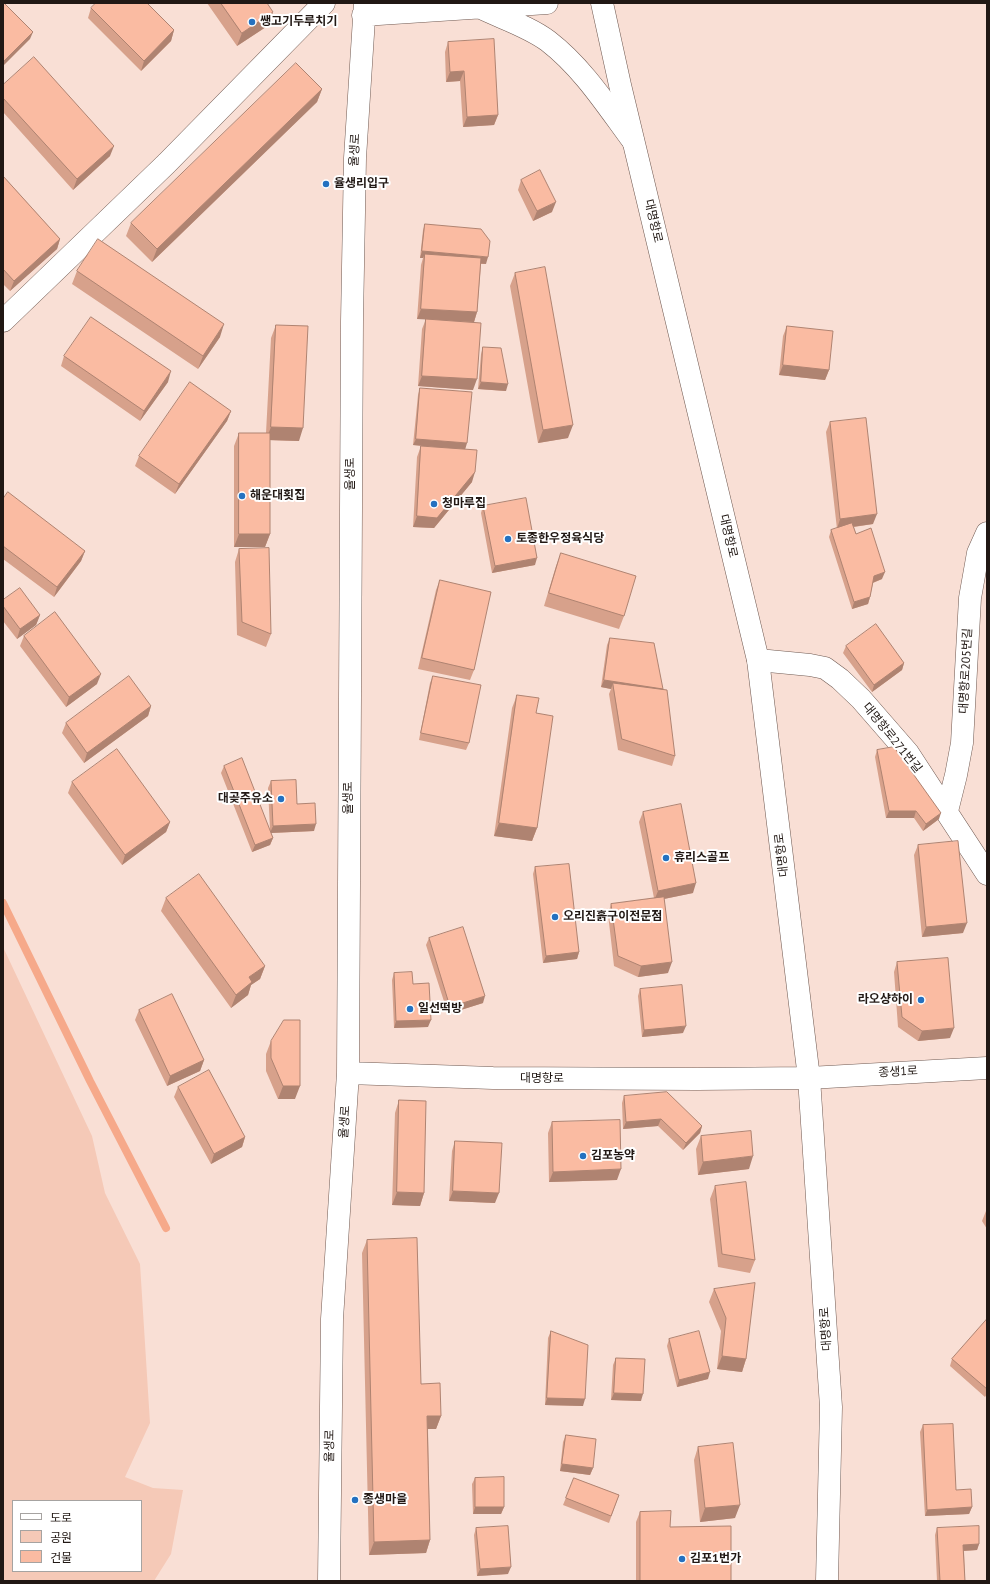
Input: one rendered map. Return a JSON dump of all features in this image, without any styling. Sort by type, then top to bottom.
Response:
[{"type":"street","points":[[3,321],[167,163],[324,3]]},
{"type":"street","points":[[361,7],[548,3]]},
{"type":"street","name":"대명항로","points":[[602,3],[633,141],[758,660],[809,1078],[831,1407],[827,1581]]},
{"type":"street","points":[[484,5],[547,41],[584,75],[633,141]]},
{"type":"street","name":"율생로","points":[[329,1581],[332,1319],[348,1073],[352,321],[355,158],[361,7]]},
{"type":"street","name":"대명항로205번길","points":[[947,811],[962,743],[970,598],[978,553],[987,533]]},
{"type":"street","name":"대명항로271번길","points":[[758,660],[810,665],[825,668],[840,679],[876,716],[908,753],[987,874]]},
{"type":"street","name":"종생1로","points":[[809,1078],[987,1068]]},
{"type":"street","name":"대명항로","points":[[348,1073],[501,1078],[809,1078]]},
{"type":"green space","points":[[3,947],[92,1136],[105,1193],[140,1264],[150,1423],[125,1477],[153,1488],[183,1490],[171,1554],[154,1581],[3,1581]]},
{"type":"building","points":[[3,3],[33,32],[3,62]]},
{"type":"building","points":[[96,3],[147,3],[174,30],[144,61],[91,8]]},
{"type":"building","points":[[221,3],[267,3],[273,12],[242,33]]},
{"type":"building","points":[[494,39],[498,115],[467,117],[464,71],[450,72],[448,42]]},
{"type":"building","points":[[34,57],[114,146],[77,179],[3,98],[3,85]]},
{"type":"building","points":[[296,63],[322,89],[157,249],[131,223]]},
{"type":"building","points":[[540,170],[556,202],[537,211],[521,180]]},
{"type":"building","points":[[3,176],[60,239],[14,281],[3,269]]},
{"type":"building","points":[[425,224],[481,229],[490,241],[488,257],[422,251]]},
{"type":"building","points":[[98,239],[224,324],[203,356],[77,271]]},
{"type":"building","points":[[425,254],[481,258],[477,312],[421,309]]},
{"type":"building","points":[[545,267],[573,425],[543,430],[515,273]]},
{"type":"building","points":[[91,317],[171,371],[144,411],[64,356]]},
{"type":"building","points":[[426,319],[481,323],[477,379],[422,376]]},
{"type":"building","points":[[276,325],[308,326],[303,428],[271,427]]},
{"type":"building","points":[[787,326],[833,331],[829,370],[783,365]]},
{"type":"building","points":[[483,347],[501,348],[508,384],[481,382]]},
{"type":"building","points":[[190,382],[231,411],[179,484],[139,456]]},
{"type":"building","points":[[420,388],[472,392],[467,443],[416,439]]},
{"type":"building","points":[[866,418],[877,514],[840,519],[830,422]]},
{"type":"building","points":[[239,433],[270,433],[270,534],[239,534]]},
{"type":"building","name":"청마루집","points":[[421,446],[477,450],[475,472],[437,518],[417,516]]},
{"type":"building","points":[[8,492],[85,551],[57,587],[3,546],[3,499]]},
{"type":"building","name":"토종한우정육식당","points":[[526,498],[537,558],[495,566],[483,506]]},
{"type":"building","points":[[852,523],[856,534],[871,528],[885,572],[874,576],[870,597],[854,602],[831,530]]},
{"type":"building","points":[[269,548],[271,634],[242,622],[239,549]]},
{"type":"building","points":[[561,553],[636,576],[624,616],[549,593]]},
{"type":"building","points":[[440,580],[491,592],[474,670],[422,658]]},
{"type":"building","points":[[20,588],[40,615],[20,629],[3,606],[3,600]]},
{"type":"building","points":[[55,612],[101,674],[69,697],[24,636]]},
{"type":"building","points":[[876,624],[904,663],[874,685],[846,646]]},
{"type":"building","points":[[610,638],[654,643],[663,689],[604,680]]},
{"type":"building","points":[[129,676],[151,706],[87,753],[66,723]]},
{"type":"building","points":[[433,676],[481,685],[469,743],[421,733]]},
{"type":"building","points":[[613,683],[667,690],[675,756],[622,739]]},
{"type":"building","points":[[517,695],[539,698],[536,713],[553,716],[537,828],[499,823]]},
{"type":"building","points":[[894,747],[941,813],[926,824],[916,811],[889,811],[877,750]]},
{"type":"building","points":[[117,749],[170,822],[125,855],[72,782]]},
{"type":"building","points":[[242,758],[273,838],[255,845],[224,766]]},
{"type":"building","name":"대곶주유소","points":[[296,780],[297,804],[315,803],[316,824],[273,826],[271,781]]},
{"type":"building","name":"휴리스골프","points":[[681,804],[696,883],[658,891],[643,812]]},
{"type":"building","points":[[958,841],[967,923],[926,927],[918,845]]},
{"type":"building","name":"오리진흙구이전문점","points":[[569,864],[579,952],[546,956],[535,867]]},
{"type":"building","points":[[199,874],[265,966],[249,977],[252,982],[236,995],[166,898]]},
{"type":"building","points":[[664,897],[672,962],[641,966],[618,956],[611,904]]},
{"type":"building","points":[[463,927],[485,996],[450,1007],[429,938]]},
{"type":"building","name":"라오샹하이","points":[[948,958],[954,1028],[922,1031],[902,1017],[897,962]]},
{"type":"building","name":"일선떡방","points":[[412,972],[413,984],[429,983],[431,1020],[396,1021],[394,973]]},
{"type":"building","points":[[682,985],[686,1026],[644,1030],[640,989]]},
{"type":"building","points":[[172,994],[204,1060],[170,1076],[139,1010]]},
{"type":"building","points":[[284,1020],[300,1020],[300,1086],[283,1086],[271,1058],[271,1041]]},
{"type":"building","points":[[209,1070],[245,1137],[214,1154],[178,1087]]},
{"type":"building","points":[[667,1092],[702,1126],[686,1143],[661,1119],[626,1122],[624,1096]]},
{"type":"building","points":[[399,1100],[426,1101],[424,1193],[397,1192]]},
{"type":"building","name":"김포농약","points":[[620,1120],[621,1169],[553,1172],[552,1122]]},
{"type":"building","points":[[751,1131],[753,1156],[703,1162],[701,1136]]},
{"type":"building","points":[[455,1141],[502,1143],[499,1193],[453,1191]]},
{"type":"building","points":[[746,1182],[755,1260],[722,1254],[715,1186]]},
{"type":"building","points":[[417,1238],[421,1384],[440,1383],[441,1416],[427,1416],[430,1540],[374,1542],[367,1240]]},
{"type":"building","points":[[755,1283],[746,1359],[722,1356],[726,1318],[714,1289]]},
{"type":"building","points":[[987,1319],[987,1389],[952,1359]]},
{"type":"building","points":[[551,1331],[588,1345],[585,1399],[547,1398]]},
{"type":"building","points":[[699,1331],[710,1372],[679,1380],[669,1339]]},
{"type":"building","points":[[616,1358],[645,1359],[643,1394],[614,1393]]},
{"type":"building","points":[[953,1424],[956,1490],[971,1489],[972,1507],[927,1510],[923,1425]]},
{"type":"building","points":[[566,1435],[596,1439],[593,1468],[562,1464]]},
{"type":"building","points":[[733,1443],[740,1505],[705,1508],[698,1447]]},
{"type":"building","points":[[504,1477],[504,1507],[475,1507],[475,1478]]},
{"type":"building","points":[[574,1478],[619,1495],[611,1516],[566,1498]]},
{"type":"building","name":"김포1번가","points":[[671,1511],[670,1527],[731,1526],[731,1581],[640,1581],[640,1512]]},
{"type":"building","points":[[508,1526],[511,1567],[480,1569],[476,1528]]},
{"type":"building","points":[[979,1526],[979,1544],[963,1545],[965,1581],[940,1581],[937,1528]]},
{"type":"waterway","points":[[3,903],[90,1081],[166,1228]]},
{"type":"place","name":"쌩고기두루치기","points":[[252,22]]},
{"type":"place","name":"율생리입구","points":[[326,184]]},
{"type":"place","name":"해운대횟집","points":[[242,496]]},
{"type":"place","name":"청마루집","points":[[434,504]]},
{"type":"place","name":"토종한우정육식당","points":[[508,539]]},
{"type":"place","name":"대곶주유소","points":[[281,799]]},
{"type":"place","name":"휴리스골프","points":[[666,858]]},
{"type":"place","name":"오리진흙구이전문점","points":[[555,917]]},
{"type":"place","name":"라오샹하이","points":[[921,1000]]},
{"type":"place","name":"일선떡방","points":[[410,1009]]},
{"type":"place","name":"김포농약","points":[[583,1156]]},
{"type":"place","name":"종생마을","points":[[355,1500]]},
{"type":"place","name":"김포1번가","points":[[682,1559]]}]
